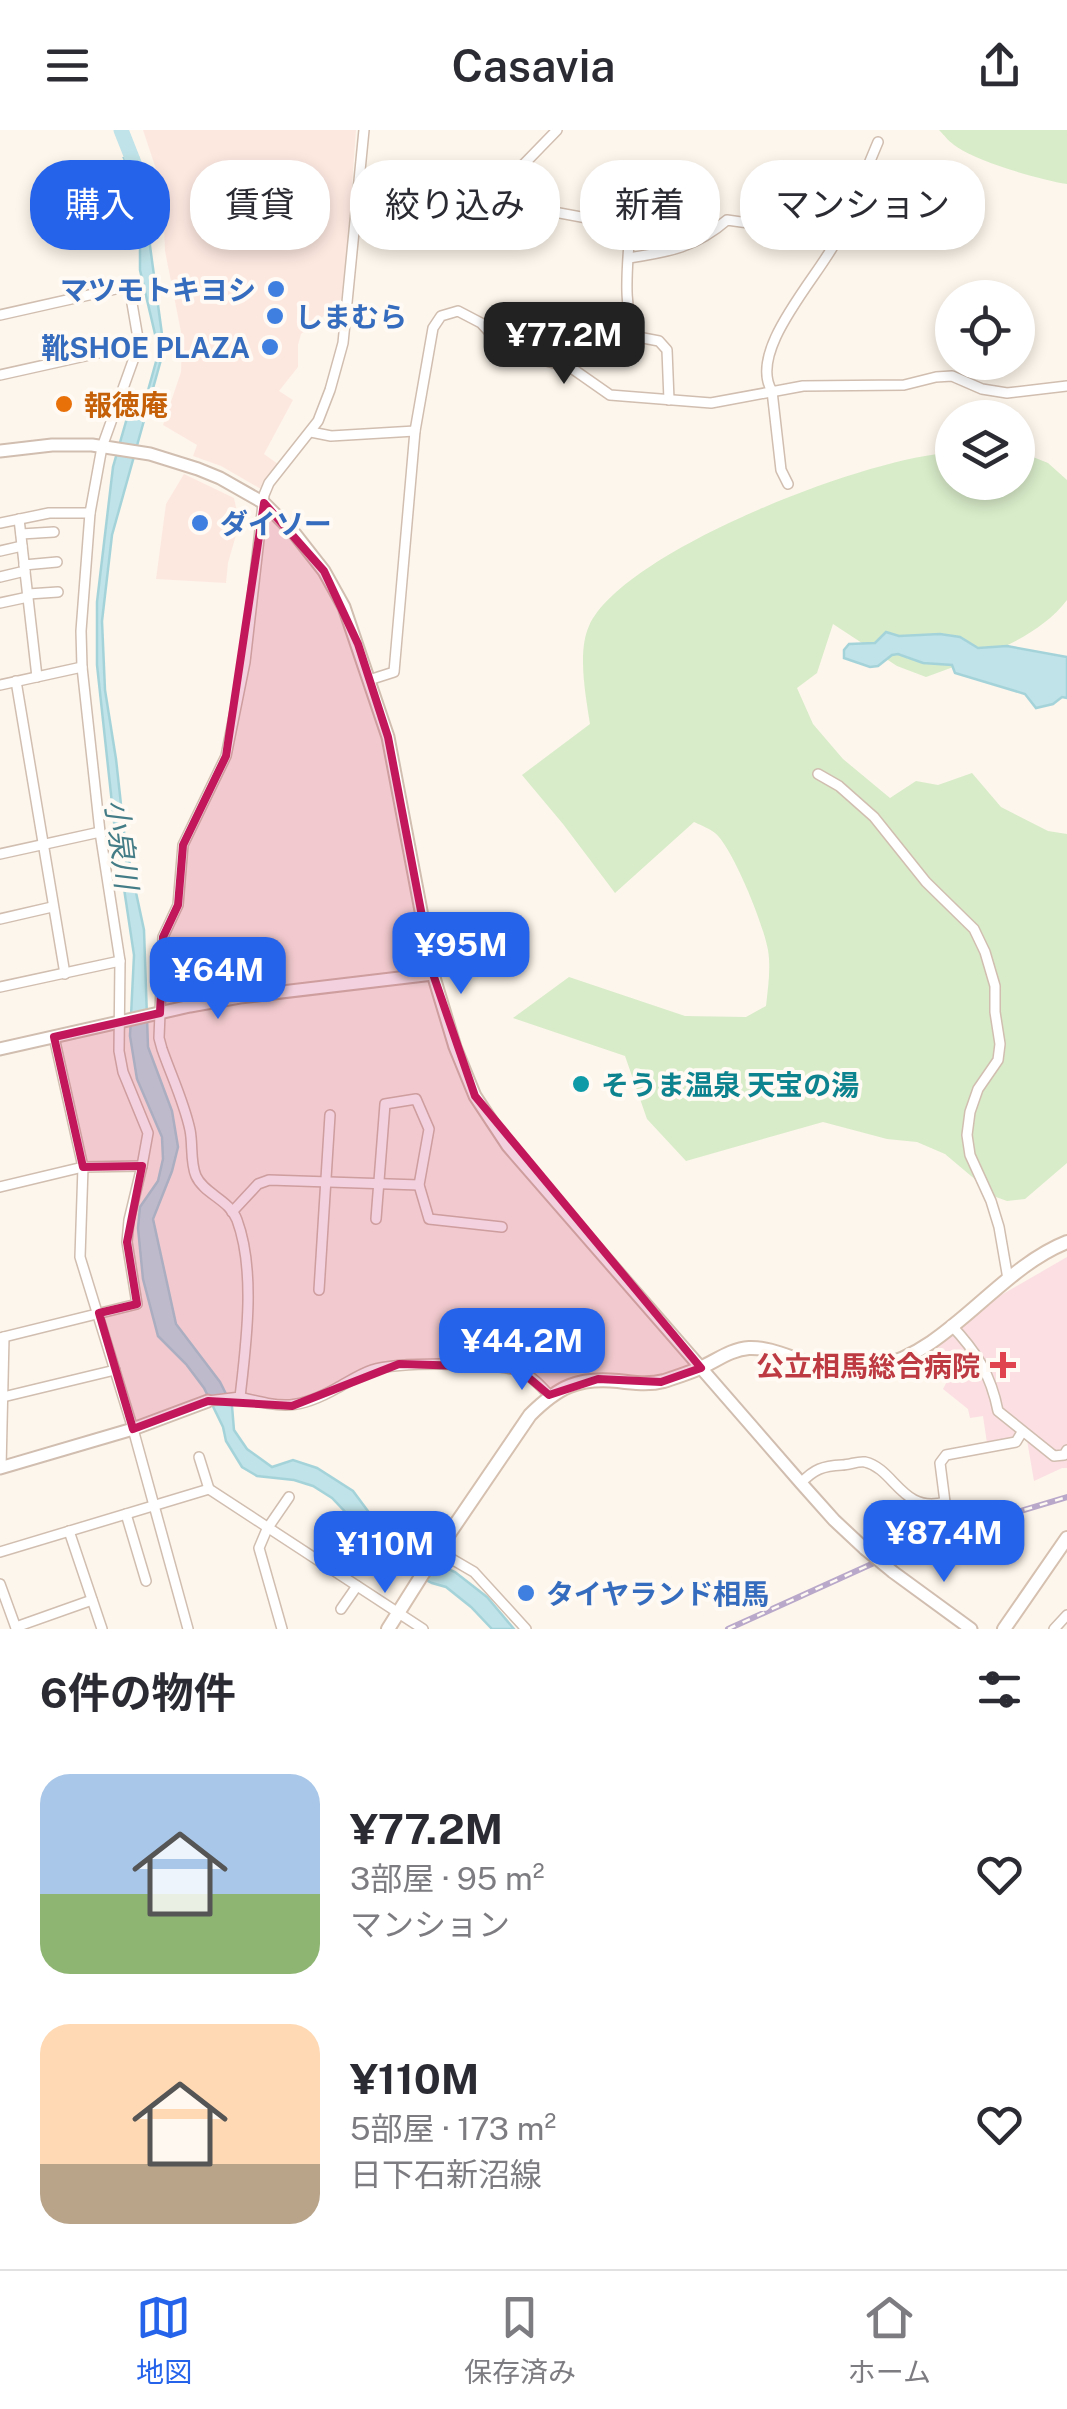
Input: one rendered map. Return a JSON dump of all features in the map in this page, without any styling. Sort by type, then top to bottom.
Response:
[{"type":"main road","points":[[388,1629],[530,1415],[549,1396],[570,1384],[598,1379],[660,1382],[748,1348],[818,1366],[852,1370],[879,1366],[916,1351],[1037,1257],[1067,1242]]},
{"type":"main road","points":[[1009,1627],[1067,1538]]},
{"type":"street","points":[[361,160],[364,130]]},
{"type":"street","points":[[528,160],[558,130]]},
{"type":"street","points":[[788,484],[782,470],[772,391],[766,383],[768,351],[835,244],[878,142]]},
{"type":"street","points":[[560,213],[630,226],[628,311],[638,336],[659,341],[668,350],[669,400]]},
{"type":"street","points":[[629,258],[694,244],[726,220],[740,222]]},
{"type":"street","points":[[238,1397],[247,1326],[246,1269],[237,1217],[198,1181],[194,1171],[190,1132],[159,1038],[163,937],[178,905],[183,845],[226,756],[245,662],[264,495],[269,483],[318,421],[330,390],[343,342],[352,250]]},
{"type":"street","points":[[0,316],[130,286],[140,344],[90,513],[81,631],[100,832],[120,961],[119,1051],[123,1072],[148,1133],[129,1220],[128,1242],[137,1304],[2,1337],[0,1468],[133,1429],[208,1401],[238,1397],[292,1406],[318,1399],[369,1371],[399,1364],[500,1367],[522,1372],[549,1396]]},
{"type":"street","points":[[368,680],[394,672],[415,431],[433,328],[441,316],[458,310],[481,323],[514,353],[570,368],[610,395],[711,403],[803,386],[904,385],[952,376],[982,389],[1008,392],[1067,386]]},
{"type":"street","points":[[0,375],[140,344]]},
{"type":"street","points":[[311,432],[330,436],[415,431]]},
{"type":"street","points":[[0,451],[52,445],[108,448],[176,461],[220,478],[264,504],[295,534],[324,571],[344,606],[388,736],[433,974],[454,1047],[475,1096],[508,1146],[834,1520],[865,1550],[971,1629]]},
{"type":"street","points":[[0,523],[49,513],[90,513]]},
{"type":"street","points":[[19,519],[37,677]]},
{"type":"street","points":[[0,551],[21,540],[54,532]]},
{"type":"street","points":[[0,577],[57,562]]},
{"type":"street","points":[[0,604],[58,592]]},
{"type":"street","points":[[0,685],[82,667]]},
{"type":"street","points":[[16,681],[65,974]]},
{"type":"street","points":[[818,774],[839,786],[874,817],[926,882],[974,929],[986,952],[1000,1044],[998,1060],[978,1090],[970,1112],[967,1135],[970,1155],[999,1228],[1008,1279]]},
{"type":"street","points":[[0,854],[100,832]]},
{"type":"street","points":[[0,920],[52,908]]},
{"type":"street","points":[[0,987],[120,961]]},
{"type":"street","points":[[0,1049],[240,997],[433,974]]},
{"type":"street","points":[[54,1037],[83,1167],[80,1258],[116,1370],[188,1629]]},
{"type":"street","points":[[376,1219],[385,1104],[416,1099],[429,1129],[419,1185],[429,1219],[502,1228]]},
{"type":"street","points":[[320,1290],[330,1115]]},
{"type":"street","points":[[0,1187],[83,1167],[142,1166]]},
{"type":"street","points":[[232,1212],[258,1184],[270,1180],[419,1185]]},
{"type":"street","points":[[951,1326],[981,1360],[994,1389],[998,1411],[1054,1456],[1067,1450]]},
{"type":"street","points":[[3,1397],[116,1370]]},
{"type":"street","points":[[800,1483],[827,1465],[864,1462],[874,1466],[910,1498],[933,1505],[945,1502],[940,1463],[946,1455],[1016,1442],[1022,1432]]},
{"type":"street","points":[[198,1457],[209,1489],[423,1629]]},
{"type":"street","points":[[0,1552],[209,1489]]},
{"type":"street","points":[[282,1629],[259,1548],[289,1497]]},
{"type":"street","points":[[126,1514],[146,1581]]},
{"type":"street","points":[[70,1531],[102,1629]]},
{"type":"street","points":[[436,1553],[474,1572],[526,1629]]},
{"type":"street","points":[[0,1584],[16,1628],[92,1600]]},
{"type":"street","points":[[341,1609],[357,1586]]},
{"type":"street","points":[[1054,1629],[1067,1615]]},
{"type":"highlighted area","points":[[264,503],[324,571],[358,644],[388,737],[433,974],[475,1096],[701,1368],[661,1382],[598,1379],[549,1395],[522,1372],[501,1367],[399,1364],[292,1406],[208,1401],[133,1429],[99,1313],[137,1304],[127,1242],[142,1166],[83,1167],[54,1037],[160,1013],[163,937],[178,905],[183,845],[226,756]]},
{"type":"shaded area","points":[[143,130],[356,130],[354,160],[350,160],[344,296],[301,334],[298,367],[279,391],[293,400],[264,454],[278,464],[261,489],[221,466],[193,456],[197,445],[163,425],[181,372],[182,337],[165,251],[170,250],[170,160],[153,160]]},
{"type":"shaded area","name":"ダイソー","points":[[184,474],[234,498],[236,535],[226,583],[156,579],[166,504]]},
{"type":"shaded area","name":"公立相馬総合病院","points":[[1067,1257],[1067,1468],[1034,1481],[1027,1440],[1018,1432],[1014,1440],[987,1443],[983,1416],[970,1418],[968,1409],[943,1389],[950,1376],[927,1353],[991,1301]]},
{"type":"green space","points":[[939,130],[1067,130],[1067,184],[980,159],[954,145]]},
{"type":"green space","points":[[935,455],[935,500],[1035,500],[1035,458],[1048,463],[1067,480],[1067,600],[1038,627],[1003,648],[926,677],[897,666],[833,624],[817,673],[797,688],[813,724],[843,759],[890,798],[916,781],[938,785],[972,773],[1001,807],[1048,831],[1067,834],[1067,1163],[1025,1199],[1007,1201],[996,1197],[945,1154],[917,1142],[887,1139],[823,1122],[686,1161],[647,1119],[625,1056],[513,1018],[569,977],[685,1016],[746,1017],[766,1006],[769,964],[765,939],[739,870],[715,833],[694,822],[615,893],[522,775],[590,724],[583,661],[585,637],[611,597],[648,568],[753,512],[866,470]]},
{"type":"water","points":[[140,250],[151,250],[164,349],[112,535],[102,621],[105,690],[125,841],[144,930],[148,1047],[172,1111],[178,1147],[153,1219],[176,1324],[220,1382],[232,1406],[234,1430],[247,1449],[272,1467],[293,1460],[317,1468],[353,1491],[379,1526],[411,1552],[455,1572],[487,1597],[514,1629],[492,1629],[446,1587],[383,1555],[332,1498],[313,1486],[257,1476],[242,1467],[226,1441],[204,1388],[158,1336],[143,1279],[138,1228],[140,1207],[158,1181],[162,1137],[137,1079],[130,1036],[134,955],[114,822],[97,665],[97,602],[113,467],[127,418],[147,394],[159,351],[140,270]]},
{"type":"water","points":[[886,632],[899,636],[940,634],[960,637],[978,648],[1007,646],[1067,657],[1067,698],[1036,708],[1025,694],[955,673],[952,665],[923,663],[898,654],[870,667],[844,658],[849,644],[875,643]]},
{"type":"waterway","name":"小泉川","points":[[121,130],[133,160]]},
{"type":"railway","points":[[728,1629],[947,1533],[1067,1497]]},
{"type":"place","name":"マツモトキヨシ","points":[[276,289]]},
{"type":"place","name":"しまむら","points":[[275,316]]},
{"type":"place","name":"靴SHOE PLAZA","points":[[270,347]]},
{"type":"place","name":"報徳庵","points":[[64,404]]},
{"type":"place","name":"ダイソー","points":[[200,523]]},
{"type":"place","name":"そうま温泉 天宝の湯","points":[[581,1084]]},
{"type":"place","name":"公立相馬総合病院","points":[[1003,1365]]},
{"type":"place","name":"タイヤランド相馬","points":[[526,1593]]}]
